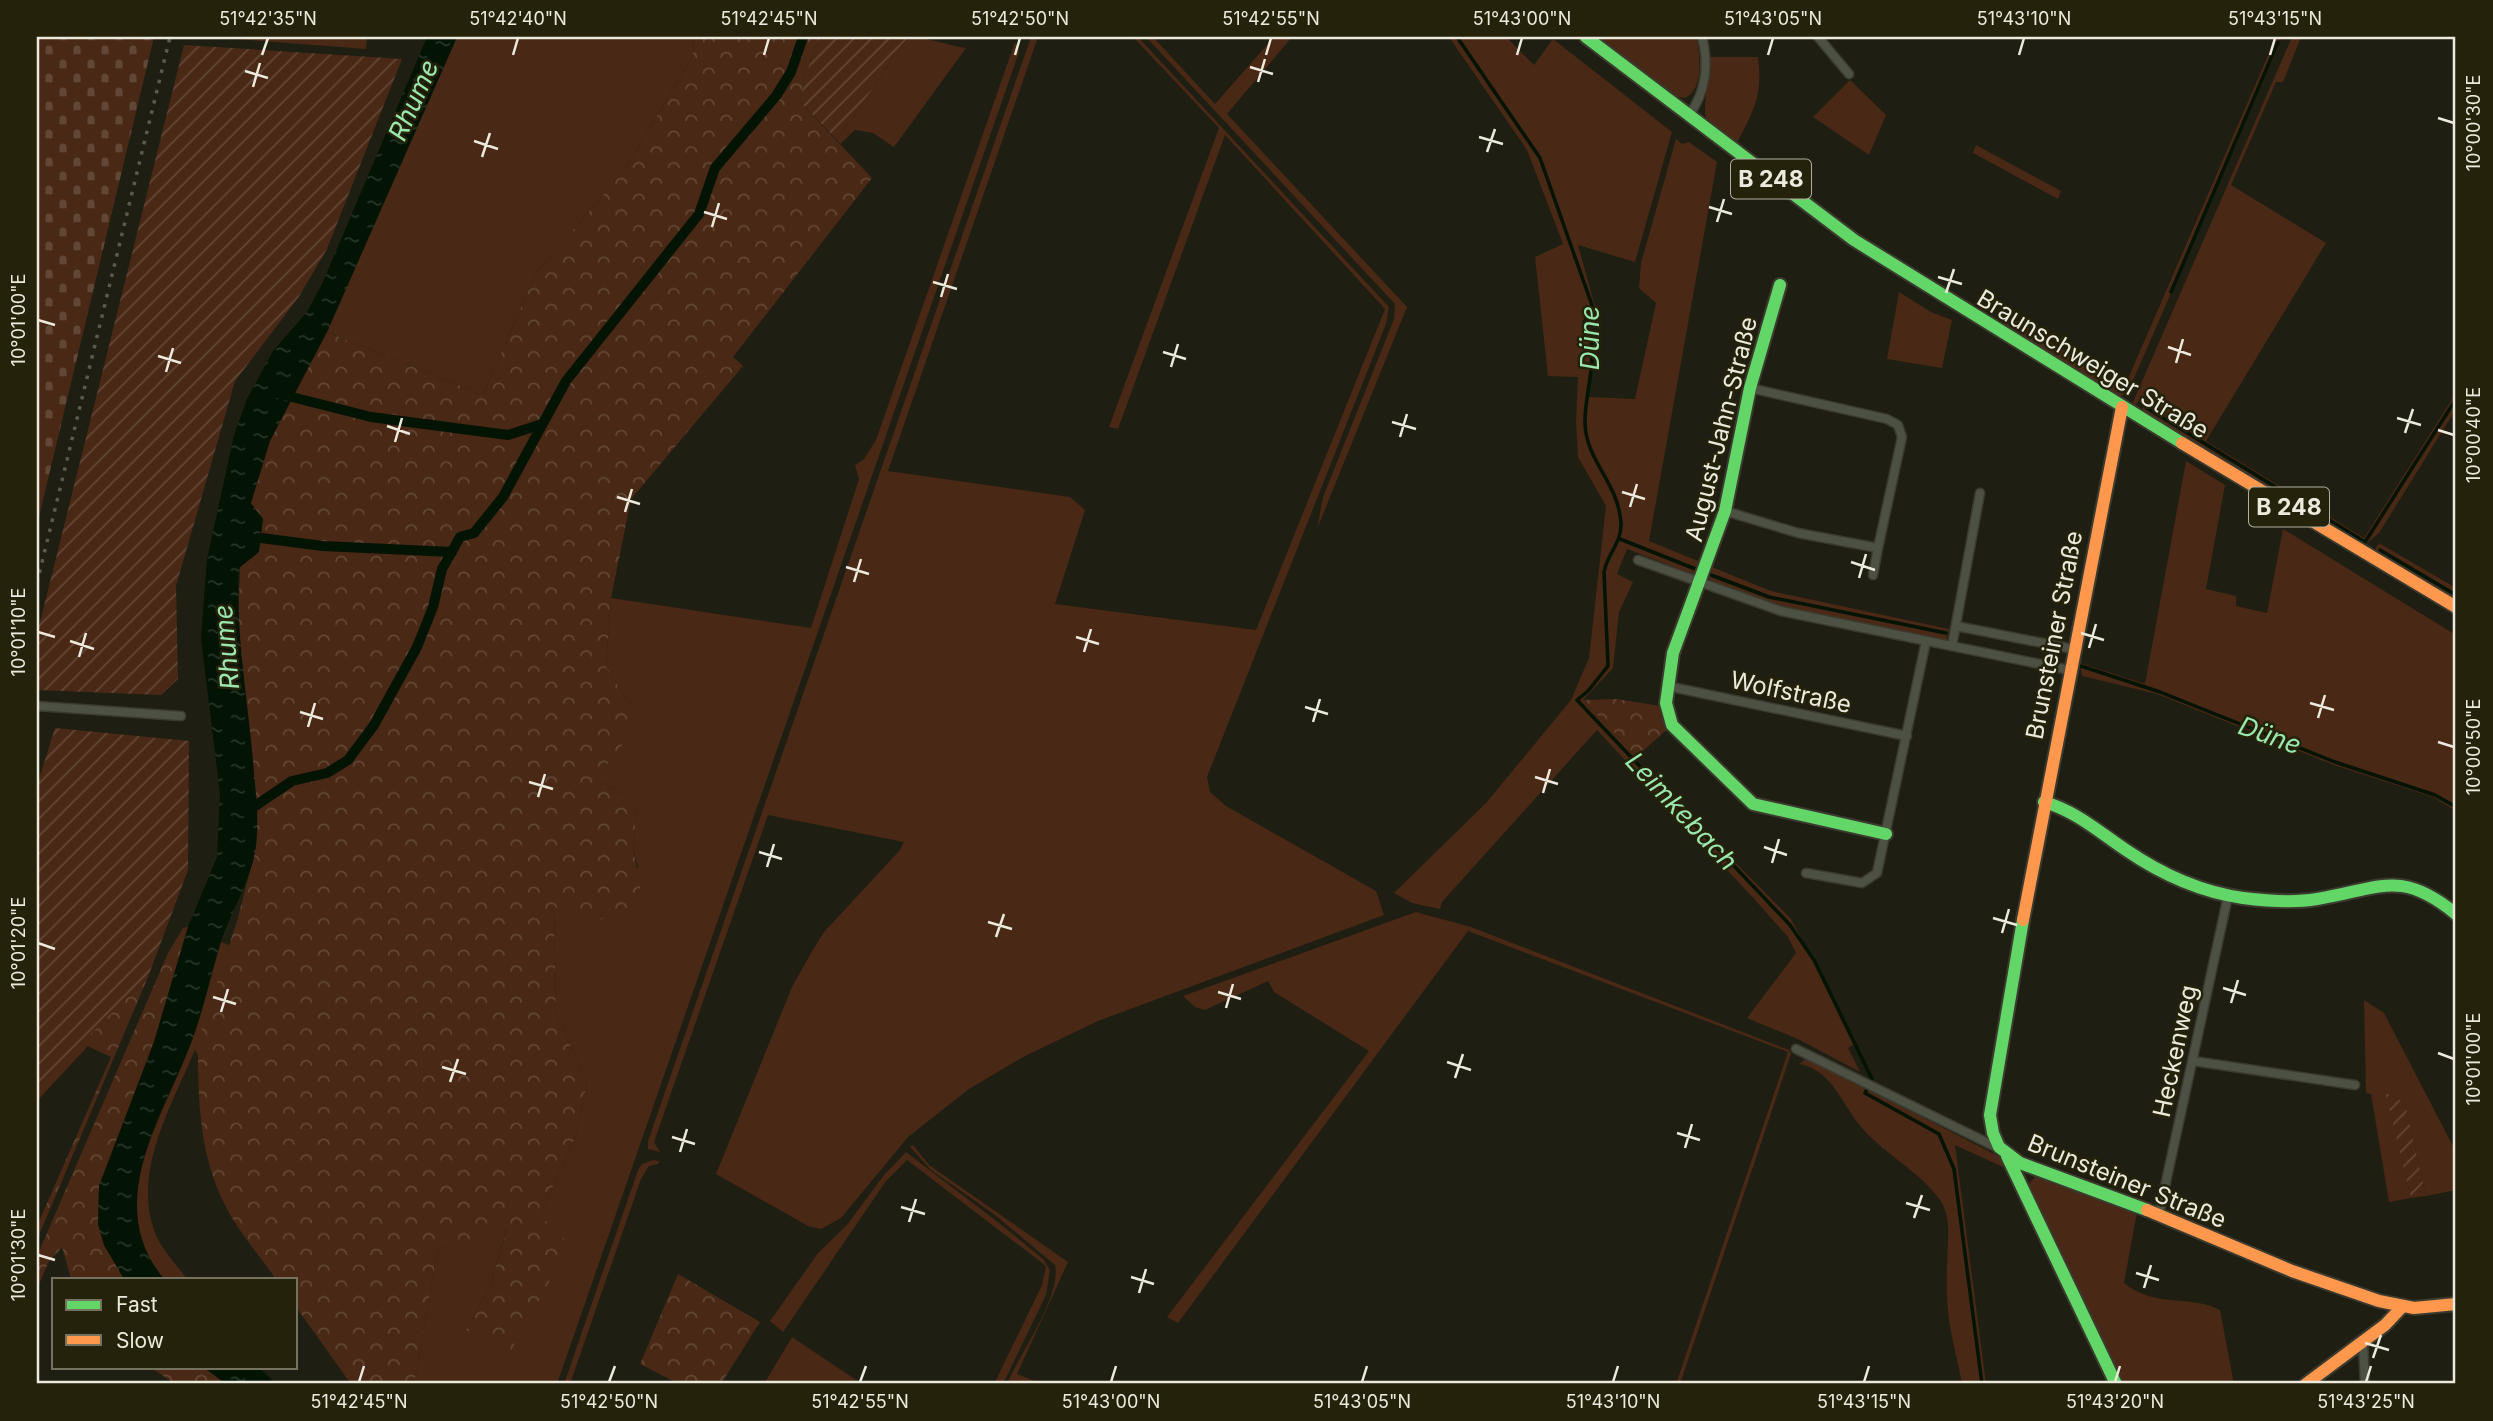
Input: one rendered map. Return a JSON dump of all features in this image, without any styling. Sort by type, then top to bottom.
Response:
[{"type":"street","name":"Braunschweiger Straße","points":[[1586,37],[1854,240],[2122,407],[2456,607]]},
{"type":"street","points":[[1689,115],[1697,105],[1704,81],[1702,37]]},
{"type":"street","points":[[1818,37],[1849,74]]},
{"type":"street","name":"August-Jahn-Straße","points":[[1780,285],[1750,388],[1725,511],[1675,645],[1667,686],[1666,709],[1672,725],[1749,802],[1886,834]]},
{"type":"street","points":[[1750,388],[1887,419],[1898,425],[1902,438],[1873,575]]},
{"type":"street","name":"Brunsteiner Straße","points":[[2122,407],[2115,429],[2044,802],[1991,1106],[1991,1131],[2003,1152],[2292,1271],[2402,1307]]},
{"type":"street","points":[[1952,646],[1980,493]]},
{"type":"street","points":[[1725,511],[1798,533],[1878,548]]},
{"type":"street","points":[[1638,560],[1780,611],[2069,670]]},
{"type":"street","points":[[1956,626],[2073,649]]},
{"type":"street","points":[[1806,873],[1857,883],[1869,881],[1877,873],[1926,641]]},
{"type":"street","name":"Wolfstraße","points":[[1667,686],[1907,736]]},
{"type":"street","points":[[37,706],[181,716]]},
{"type":"street","points":[[2044,802],[2071,812],[2159,870],[2228,896],[2306,900],[2370,885],[2399,883],[2422,889],[2456,914]]},
{"type":"street","name":"Heckenweg","points":[[2159,1214],[2228,896]]},
{"type":"street","points":[[1796,1049],[2003,1152],[2116,1384]]},
{"type":"street","points":[[2193,1061],[2355,1085]]},
{"type":"street","points":[[2306,1384],[2363,1342],[2402,1307],[2456,1304]]},
{"type":"street","points":[[2363,1342],[2365,1384]]},
{"type":"green space","points":[[37,37],[154,37],[37,525]]},
{"type":"green space","points":[[210,37],[367,37],[366,49]]},
{"type":"green space","points":[[457,37],[694,37],[693,55],[626,168],[536,273],[483,395],[327,332]]},
{"type":"green space","points":[[694,37],[820,37],[805,76],[800,102],[872,178],[733,357],[743,366],[631,499],[611,598],[606,667],[633,709],[635,729],[595,779],[621,793],[637,807],[633,848],[641,891],[631,906],[595,922],[554,907],[556,1012],[587,1083],[575,1138],[540,1215],[570,1244],[511,1351],[466,1330],[490,1287],[507,1228],[438,1249],[414,1384],[351,1384],[298,1310],[298,1278],[275,1278],[229,1213],[210,1168],[200,1112],[198,1055],[195,1050],[237,921],[255,852],[257,818],[236,662],[241,549],[253,470],[327,332],[483,395],[536,273],[626,168],[693,55]]},
{"type":"green space","points":[[820,37],[908,37],[837,140],[800,102],[805,76]]},
{"type":"green space","points":[[908,37],[966,48],[894,147],[873,133],[855,130],[840,144],[837,140]]},
{"type":"green space","points":[[1031,37],[1038,37],[888,471],[1070,497],[1085,510],[1055,604],[1256,630],[1385,309],[1225,135],[1118,429],[1109,427],[1219,128],[1133,37],[1138,37],[1389,307],[1386,324],[1207,777],[1210,792],[1226,806],[1376,891],[1384,915],[1098,1021],[1023,1057],[969,1089],[908,1137],[841,1218],[821,1229],[808,1226],[716,1174],[792,987],[811,953],[824,932],[900,850],[904,842],[768,815],[654,1142],[660,1152],[648,1149],[648,1141]]},
{"type":"green space","points":[[1146,37],[1153,37],[1215,104],[1274,37],[1292,37],[1227,114],[1407,307],[1317,529],[1323,497],[1394,319],[1395,304]]},
{"type":"green space","points":[[1449,37],[1506,37],[1534,65],[1553,39],[1672,132],[1635,262],[1578,245],[1596,310],[1592,311],[1589,323],[1594,348],[1589,397],[1635,399],[1656,303],[1639,288],[1641,263],[1676,139],[1682,144],[1689,142],[1717,162],[1649,541],[1703,563],[1695,575],[1627,549],[1617,574],[1633,582],[1619,612],[1613,668],[1583,700],[1637,756],[1634,759],[1639,765],[1791,919],[1856,1043],[1848,1048],[1860,1072],[1800,1040],[1747,1018],[1796,953],[1788,937],[1597,730],[1442,902],[1440,909],[1412,903],[1394,893],[1486,803],[1571,700],[1589,658],[1606,506],[1578,457],[1578,377],[1548,376],[1535,257],[1563,244],[1527,150]]},
{"type":"green space","points":[[1595,37],[1691,37],[1697,40],[1699,72],[1695,88],[1685,98],[1674,96]]},
{"type":"green space","points":[[2276,37],[2280,37],[2279,45],[2128,392],[2120,397],[2114,395],[2002,326],[2007,315],[2124,388]]},
{"type":"green space","points":[[2292,37],[2301,37],[2283,82],[2276,82],[2231,185],[2326,243],[2206,441],[2364,538],[2456,393],[2456,409],[2379,533],[2365,545],[2141,412],[2145,404],[2141,399],[2134,406],[2133,402]]},
{"type":"green space","points":[[1015,42],[1019,52],[557,1384],[414,1384],[438,1249],[507,1227],[490,1287],[466,1330],[540,1215],[575,1138],[587,1083],[556,1012],[554,906],[638,868],[633,848],[637,807],[621,793],[595,779],[633,709],[606,667],[611,598],[811,628],[859,479],[855,465],[864,459],[876,440]]},
{"type":"green space","points":[[184,45],[402,59],[327,249],[298,298],[235,381],[176,586],[178,679],[161,695],[37,690],[37,634]]},
{"type":"green space","points":[[1710,57],[1758,57],[1759,82],[1756,102],[1737,143],[1706,120]]},
{"type":"green space","points":[[1850,80],[1886,115],[1869,155],[1813,117]]},
{"type":"green space","points":[[1976,145],[2061,191],[2058,199],[1973,153]]},
{"type":"green space","points":[[1899,292],[1931,312],[1952,320],[1942,368],[1887,359]]},
{"type":"green space","points":[[2186,461],[2225,485],[2206,589],[2236,596],[2236,606],[2267,613],[2283,529],[2456,635],[2456,811],[2433,797],[2334,765],[2157,694],[2082,676],[2080,663],[2145,684]]},
{"type":"green space","points":[[2379,543],[2456,588],[2456,602],[2373,553]]},
{"type":"green space","points":[[1712,567],[1771,591],[1949,629],[1946,641],[1771,605],[1712,583],[1709,578]]},
{"type":"green space","points":[[1616,699],[1661,706],[1661,717],[1669,728],[1637,756],[1583,700]]},
{"type":"green space","points":[[55,728],[189,741],[188,870],[148,977],[37,1087],[37,785]]},
{"type":"green space","points":[[1416,912],[1471,927],[1789,1050],[1791,1054],[1680,1384],[1676,1384],[1788,1052],[1468,931],[1178,1323],[1167,1317],[1369,1051],[1274,992],[1268,981],[1205,1010],[1195,1007],[1183,996]]},
{"type":"green space","points":[[188,927],[154,1042],[99,1186],[98,1224],[104,1245],[123,1278],[71,1278],[62,1247],[48,1263],[37,1289],[37,1256],[168,953],[183,928]]},
{"type":"green space","points":[[221,942],[229,945],[213,999],[158,1138],[148,1184],[154,1230],[164,1249],[186,1278],[163,1278],[146,1250],[138,1220],[138,1190],[154,1129],[192,1040]]},
{"type":"green space","points":[[148,977],[37,1240],[37,1226],[111,1057],[81,1043]]},
{"type":"green space","points":[[2364,1000],[2384,1013],[2456,1152],[2456,1190],[2426,1196],[2405,1103],[2386,1093],[2411,1198],[2389,1202],[2371,1094],[2366,1093]]},
{"type":"green space","points":[[81,1043],[88,1046],[37,1101],[37,1087]]},
{"type":"green space","points":[[1807,1058],[1998,1156],[2004,1162],[2003,1167],[1955,1145],[1986,1384],[1962,1384],[1948,1315],[1948,1230],[1943,1205],[1921,1179],[1867,1134],[1827,1079],[1810,1067],[1799,1064]]},
{"type":"green space","points":[[2385,1092],[2405,1103],[2426,1196],[2411,1198]]},
{"type":"green space","points":[[913,1145],[929,1165],[1068,1262],[1017,1374],[1042,1384],[1007,1384],[1046,1308],[1055,1278],[1055,1265],[995,1215],[931,1170],[910,1147]]},
{"type":"green space","points":[[906,1152],[1043,1259],[1050,1270],[1046,1295],[1003,1384],[994,1384],[1042,1285],[1046,1266],[907,1160],[886,1181],[783,1332],[770,1321],[818,1253],[846,1226],[884,1175]]},
{"type":"green space","points":[[659,1161],[658,1164],[649,1166],[641,1179],[570,1384],[564,1384],[638,1170],[642,1164]]},
{"type":"green space","points":[[2037,1175],[2137,1212],[2124,1283],[2149,1296],[2208,1305],[2220,1310],[2234,1384],[2121,1384],[2025,1188]]},
{"type":"green space","points":[[678,1274],[760,1322],[721,1384],[679,1384],[640,1364]]},
{"type":"green space","points":[[792,1337],[862,1384],[764,1384]]},
{"type":"green space","points":[[151,1368],[204,1368],[226,1384],[175,1384]]},
{"type":"water","name":"Rhume","points":[[427,37],[457,37],[327,332],[270,441],[251,503],[263,519],[259,552],[239,568],[238,594],[256,797],[256,845],[248,877],[221,941],[196,1030],[143,1161],[138,1191],[138,1221],[146,1251],[163,1278],[123,1278],[104,1245],[98,1224],[99,1186],[154,1042],[188,927],[217,857],[220,794],[201,638],[207,559],[234,435],[247,399],[273,351],[307,312],[322,284]]},
{"type":"water","points":[[204,1368],[259,1368],[277,1384],[226,1384]]},
{"type":"waterway","points":[[246,812],[292,781],[327,773],[348,760],[374,725],[417,647],[433,607],[442,569],[460,537],[474,533],[503,497],[566,381],[699,214],[715,168],[776,96],[791,72],[803,37]]},
{"type":"waterway","name":"Leimkebach","points":[[1457,37],[1540,158],[1592,305],[1584,323],[1592,346],[1585,423],[1591,449],[1619,508],[1621,530],[1604,572],[1608,666],[1577,700],[1790,925],[1814,960],[1872,1079],[1865,1093],[1939,1134],[1954,1169],[1982,1384]]},
{"type":"waterway","points":[[2171,292],[2278,42]]},
{"type":"waterway","points":[[280,394],[371,417],[508,435],[542,424]]},
{"type":"waterway","points":[[2147,408],[2365,542],[2456,399]]},
{"type":"waterway","points":[[261,538],[323,546],[452,552]]},
{"type":"waterway","name":"Düne","points":[[1620,539],[1698,570]]},
{"type":"waterway","points":[[2380,550],[2456,595]]},
{"type":"waterway","name":"Düne","points":[[1711,575],[1769,597],[1946,633]]},
{"type":"waterway","name":"Düne","points":[[2081,666],[2160,692],[2335,762],[2435,795],[2456,807]]},
{"type":"railway","points":[[37,583],[170,37]]},
{"type":"traffic: fast","points":[[1586,37],[1854,240],[2182,443]]},
{"type":"traffic: fast","points":[[1780,285],[1750,388],[1725,511],[1673,653],[1666,703],[1672,725],[1753,804],[1886,834]]},
{"type":"traffic: fast","points":[[2044,802],[2077,816],[2153,867],[2212,891],[2243,898],[2289,901],[2317,899],[2374,887],[2404,886],[2437,900],[2456,914]]},
{"type":"traffic: fast","points":[[2023,920],[1990,1115],[1993,1133],[1999,1147],[2020,1163],[2147,1210]]},
{"type":"traffic: fast","points":[[2007,1156],[2116,1384]]},
{"type":"traffic: slow","points":[[2023,920],[2122,407]]},
{"type":"traffic: slow","points":[[2182,443],[2456,607]]},
{"type":"traffic: slow","points":[[2147,1210],[2292,1271],[2379,1301],[2414,1308],[2456,1304]]},
{"type":"traffic: slow","points":[[2306,1384],[2385,1325],[2402,1307]]}]
